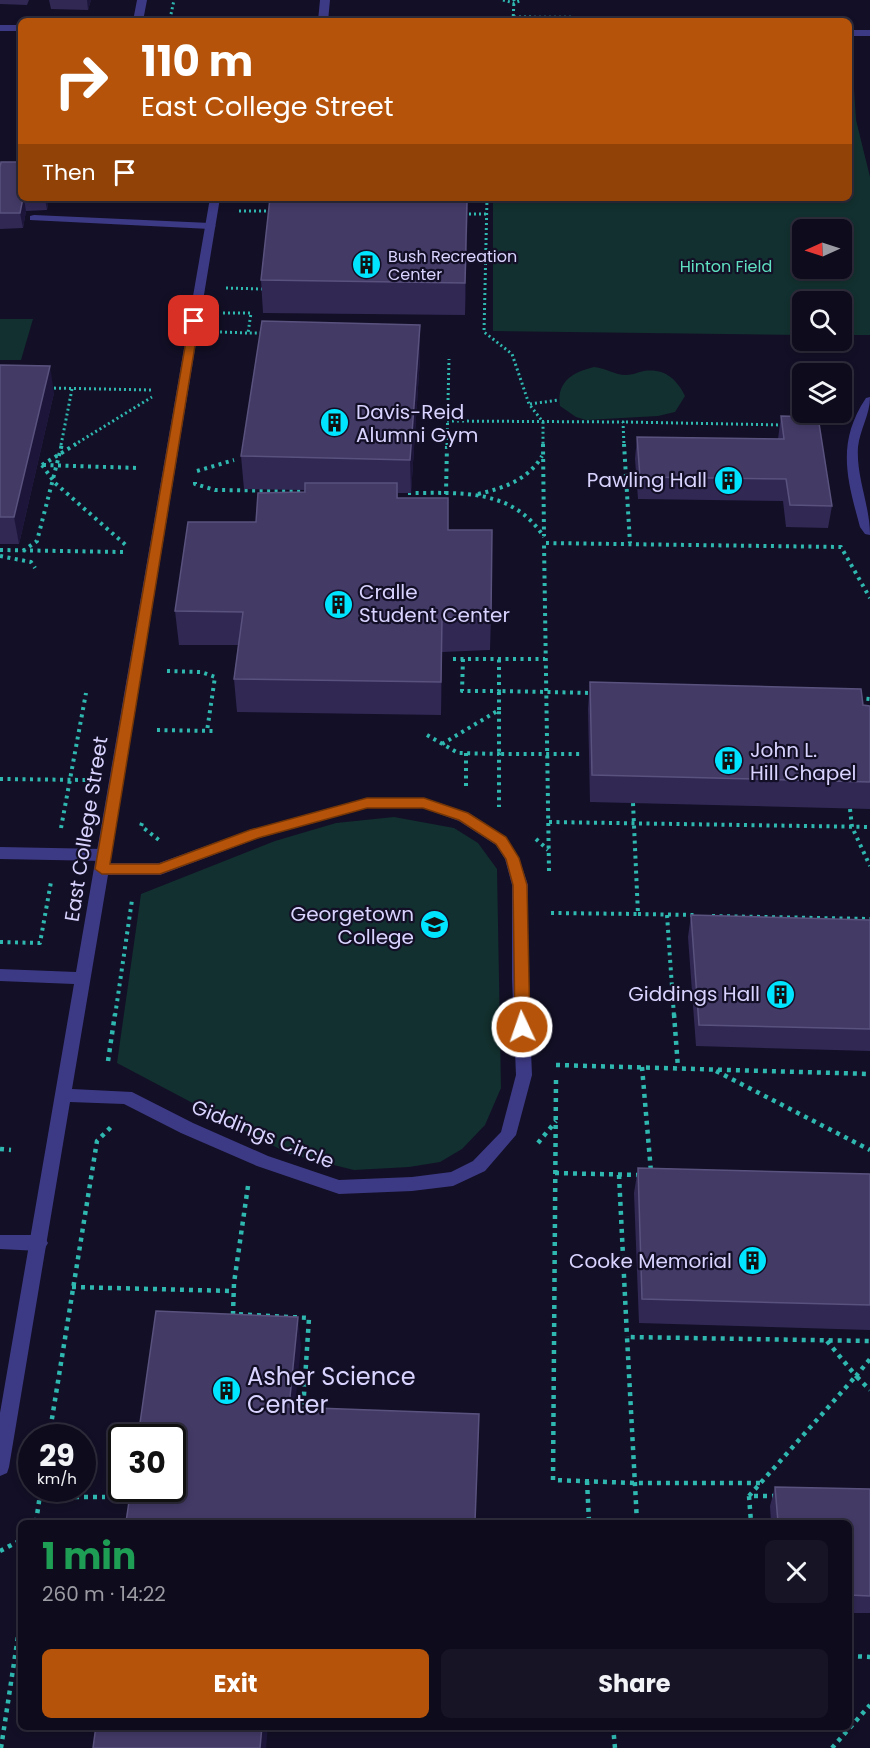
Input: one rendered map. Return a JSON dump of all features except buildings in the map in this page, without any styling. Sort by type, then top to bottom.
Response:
[{"type":"street","points":[[139,18],[142,0]]},
{"type":"street","points":[[323,18],[326,0]]},
{"type":"street","points":[[0,28],[18,28]]},
{"type":"street","points":[[852,33],[870,33]]},
{"type":"street","name":"East College Street","points":[[0,1467],[214,201]]},
{"type":"street","points":[[34,218],[210,226]]},
{"type":"street","points":[[870,401],[856,427],[851,447],[854,485],[866,527],[870,531]]},
{"type":"street","name":"Giddings Circle","points":[[0,853],[160,869],[255,834],[367,803],[424,803],[464,817],[501,841],[512,858],[520,885],[520,980],[525,1075],[508,1134],[479,1166],[453,1179],[412,1184],[339,1187],[263,1161],[188,1128],[126,1097],[64,1095]]},
{"type":"street","points":[[0,975],[84,978]]},
{"type":"street","points":[[0,1242],[39,1243]]},
{"type":"path","points":[[170,18],[174,0]]},
{"type":"path","points":[[503,0],[522,0]]},
{"type":"path","points":[[513,18],[514,1]]},
{"type":"path","points":[[486,201],[484,332],[512,354],[529,404],[543,422],[549,874]]},
{"type":"path","points":[[236,222],[239,204]]},
{"type":"path","points":[[238,211],[274,211]]},
{"type":"path","points":[[453,214],[486,214]]},
{"type":"path","points":[[224,296],[228,277]]},
{"type":"path","points":[[226,288],[262,289]]},
{"type":"path","points":[[223,305],[219,332],[271,333]]},
{"type":"path","points":[[222,314],[250,313],[248,333]]},
{"type":"path","points":[[446,494],[449,359]]},
{"type":"path","points":[[41,388],[152,390]]},
{"type":"path","points":[[23,551],[37,541],[54,479],[72,389]]},
{"type":"path","points":[[42,465],[152,396]]},
{"type":"path","points":[[529,404],[559,400]]},
{"type":"path","points":[[447,422],[623,423],[630,543]]},
{"type":"path","points":[[626,422],[792,425]]},
{"type":"path","points":[[397,493],[476,494],[494,490],[521,478],[536,466],[543,453]]},
{"type":"path","points":[[198,460],[195,484],[215,490],[318,492]]},
{"type":"path","points":[[197,471],[234,460]]},
{"type":"path","points":[[42,465],[56,483],[152,568]]},
{"type":"path","points":[[42,465],[140,468]]},
{"type":"path","points":[[408,493],[408,502]]},
{"type":"path","points":[[476,494],[503,501],[517,509],[536,523],[544,537]]},
{"type":"path","points":[[544,543],[841,547],[870,598]]},
{"type":"path","points":[[0,550],[123,552]]},
{"type":"path","points":[[0,556],[31,562],[34,568]]},
{"type":"path","points":[[139,645],[168,661],[167,671],[201,672],[215,677],[207,731]]},
{"type":"path","points":[[463,658],[462,691],[602,693]]},
{"type":"path","points":[[453,659],[545,659]]},
{"type":"path","points":[[499,659],[499,808]]},
{"type":"path","points":[[851,698],[870,699]]},
{"type":"path","points":[[442,744],[499,710]]},
{"type":"path","points":[[155,740],[159,718]]},
{"type":"path","points":[[157,730],[216,731]]},
{"type":"path","points":[[427,735],[458,753],[581,754]]},
{"type":"path","points":[[466,753],[466,798]]},
{"type":"path","points":[[0,779],[70,780]]},
{"type":"path","points":[[633,803],[638,914]]},
{"type":"path","points":[[488,804],[507,814]]},
{"type":"path","points":[[850,809],[852,827],[870,866]]},
{"type":"path","points":[[143,815],[141,826],[168,847]]},
{"type":"path","points":[[549,822],[870,827]]},
{"type":"path","points":[[529,833],[549,850]]},
{"type":"path","points":[[108,1061],[132,900]]},
{"type":"path","points":[[551,913],[870,919]]},
{"type":"path","points":[[667,915],[678,1068]]},
{"type":"path","points":[[780,917],[781,928]]},
{"type":"path","points":[[856,919],[858,931]]},
{"type":"path","points":[[556,1065],[870,1074]]},
{"type":"path","points":[[555,1173],[651,1176],[642,1067]]},
{"type":"path","points":[[713,1070],[870,1150]]},
{"type":"path","points":[[556,1120],[553,1480],[634,1483],[761,1482]]},
{"type":"path","points":[[0,1149],[11,1150]]},
{"type":"path","points":[[619,1175],[637,1520]]},
{"type":"path","points":[[248,1185],[233,1314],[309,1318],[303,1415]]},
{"type":"path","points":[[51,1424],[72,1287],[234,1291]]},
{"type":"path","points":[[627,1337],[870,1341]]},
{"type":"path","points":[[826,1341],[870,1389]]},
{"type":"path","points":[[751,1520],[749,1496],[870,1359]]},
{"type":"path","points":[[587,1481],[590,1520]]},
{"type":"path","points":[[749,1496],[782,1496]]},
{"type":"path","points":[[96,1497],[105,1497]]},
{"type":"path","points":[[36,1520],[38,1502]]},
{"type":"path","points":[[0,1551],[18,1542]]},
{"type":"path","points":[[0,1748],[18,1636]]},
{"type":"path","points":[[852,1656],[870,1657]]},
{"type":"path","points":[[852,1725],[870,1705]]},
{"type":"path","points":[[613,1730],[615,1748]]},
{"type":"path","points":[[832,1748],[848,1730]]},
{"type":"green space","name":"Hinton Field","points":[[852,78],[856,120],[870,177],[870,335],[852,335],[852,291],[792,291],[792,335],[493,331],[493,201],[852,201]]},
{"type":"green space","points":[[0,319],[33,319],[21,360],[0,360]]},
{"type":"green space","points":[[594,367],[622,375],[658,371],[674,380],[685,396],[675,412],[658,416],[586,420],[576,417],[560,406],[559,398],[563,384],[573,375]]},
{"type":"green space","points":[[394,817],[454,828],[478,843],[497,869],[501,1088],[485,1125],[462,1149],[440,1162],[409,1167],[354,1170],[289,1154],[117,1063],[141,894],[275,841],[336,823]]},
{"type":"place","name":"Bush Recreation Center","points":[[367,265]]},
{"type":"place","name":"Davis-Reid Alumni Gym","points":[[335,423]]},
{"type":"place","name":"Pawling Hall","points":[[728,480]]},
{"type":"place","name":"Cralle Student Center","points":[[338,604]]},
{"type":"place","name":"John L. Hill Chapel","points":[[729,761]]},
{"type":"place","name":"Georgetown College","points":[[435,925]]},
{"type":"place","name":"Giddings Hall","points":[[781,994]]},
{"type":"place","name":"Cooke Memorial","points":[[753,1261]]},
{"type":"place","name":"Asher Science Center","points":[[226,1391]]},
{"type":"route","points":[[194,321],[102,869],[160,869],[255,834],[367,803],[424,803],[464,817],[501,841],[512,858],[520,885],[522,1027]]}]
